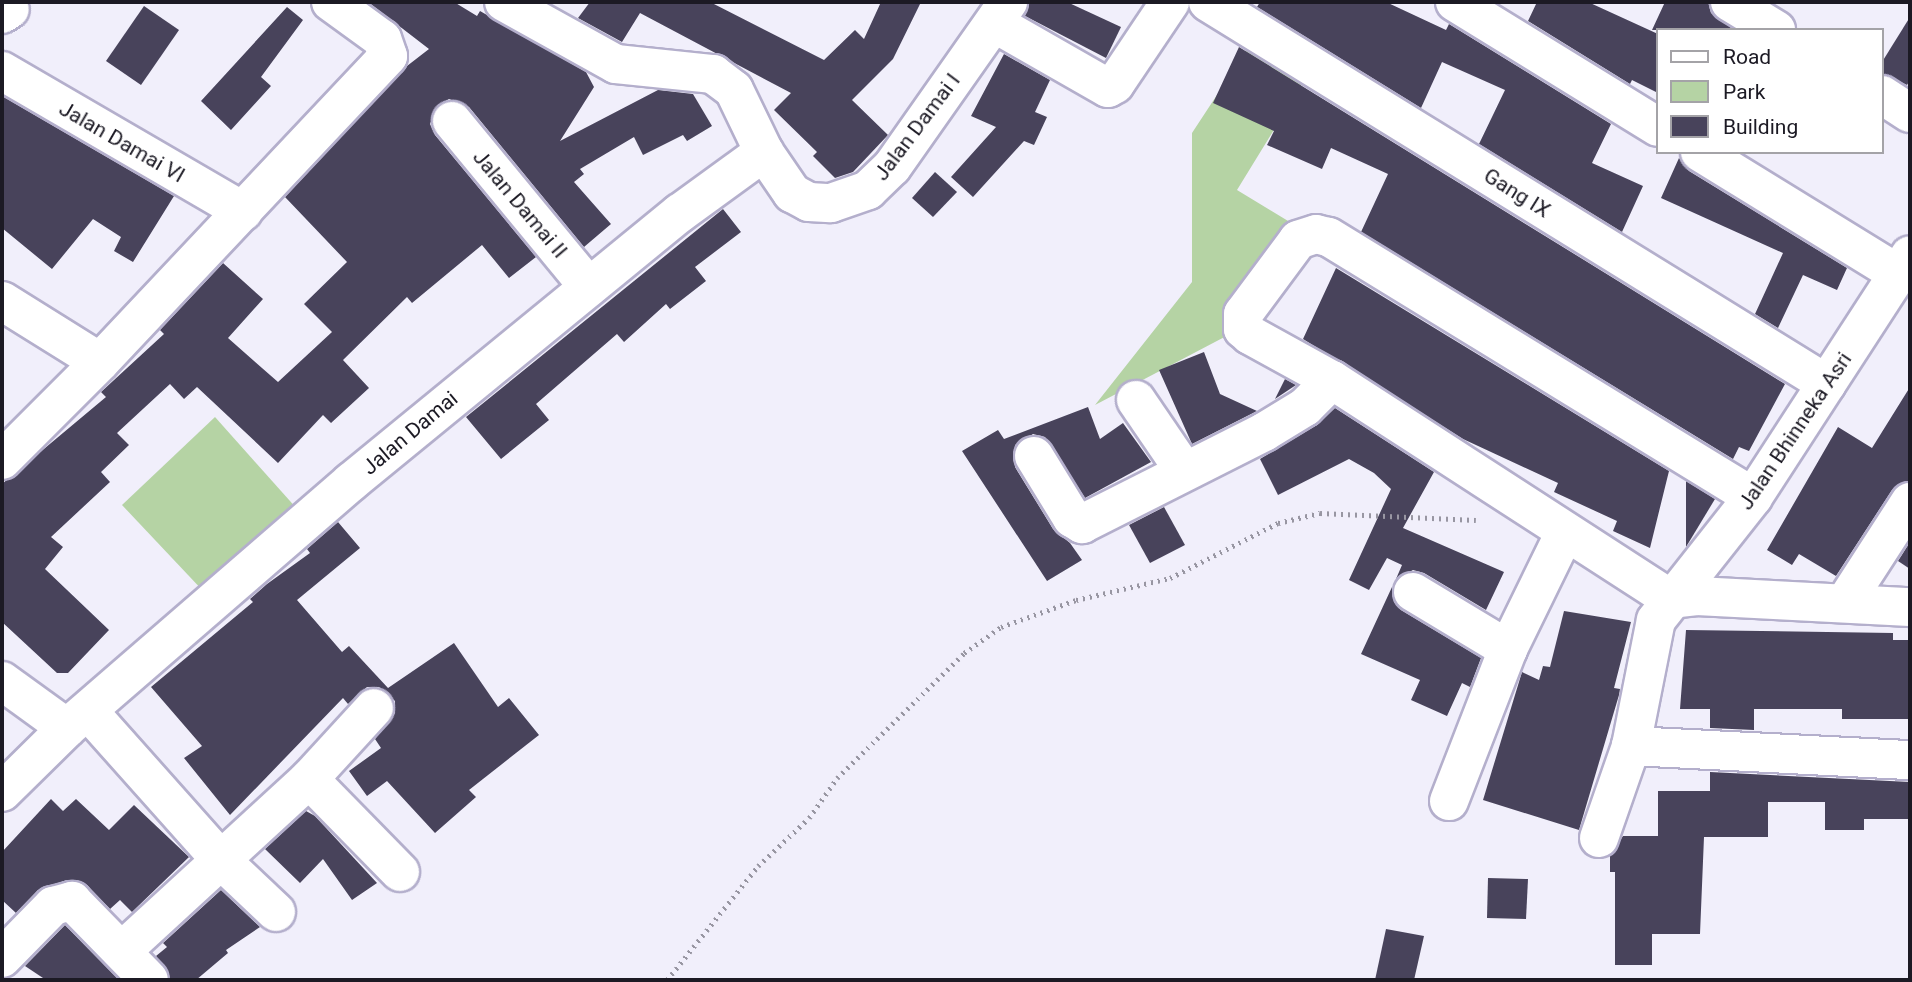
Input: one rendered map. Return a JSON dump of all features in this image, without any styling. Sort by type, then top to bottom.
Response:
[{"type":"street","points":[[2,460],[100,362],[388,56],[382,39],[331,2]]},
{"type":"street","name":"Jalan Damai I","points":[[504,2],[616,64],[713,74],[734,90],[764,152],[792,193],[809,202],[852,199],[869,190],[892,167],[1001,12]]},
{"type":"street","points":[[1001,12],[1108,88],[1115,85],[1170,2]]},
{"type":"street","name":"Gang IX","points":[[1208,2],[1827,384]]},
{"type":"street","points":[[1455,2],[1657,126]]},
{"type":"street","points":[[1730,2],[1773,28]]},
{"type":"street","name":"Jalan Damai VI","points":[[2,71],[243,211]]},
{"type":"street","points":[[1884,97],[1910,113]]},
{"type":"street","name":"Jalan Damai II","points":[[452,121],[589,287]]},
{"type":"street","name":"Jalan Damai","points":[[2,792],[78,720],[351,482],[589,287],[764,152]]},
{"type":"street","points":[[1704,154],[1904,265]]},
{"type":"street","points":[[1753,497],[1328,237],[1306,236],[1290,248],[1241,321],[1250,335],[1332,380],[1564,534],[1670,599],[1846,601],[1910,607]]},
{"type":"street","name":"Jalan Bhinneka Asri","points":[[1599,838],[1631,746],[1651,638],[1670,599],[1753,497],[1904,265]]},
{"type":"street","points":[[2,301],[100,362]]},
{"type":"street","points":[[1034,456],[1072,518],[1082,524],[1183,469],[1264,432],[1306,407],[1332,380]]},
{"type":"street","points":[[1136,400],[1183,469]]},
{"type":"street","points":[[1846,601],[1910,502]]},
{"type":"street","points":[[1449,801],[1508,649],[1564,534]]},
{"type":"street","points":[[1413,592],[1508,649]]},
{"type":"street","points":[[2,681],[78,720],[276,912]]},
{"type":"street","points":[[122,951],[309,779],[374,708]]},
{"type":"street","points":[[1631,746],[1910,760]]},
{"type":"street","points":[[309,779],[400,872]]},
{"type":"street","points":[[2,958],[63,901],[81,907],[149,980]]},
{"type":"path","points":[[667,980],[758,866],[808,818],[837,778],[964,653],[1001,626],[1076,600],[1170,578],[1278,523],[1320,513],[1491,521]]},
{"type":"green space","points":[[1251,43],[1307,76],[1237,190],[1298,227],[1234,332],[1095,405],[1192,282],[1192,133]]},
{"type":"green space","points":[[215,417],[315,529],[222,611],[122,505]]},
{"type":"building","points":[[368,2],[454,2],[477,16],[480,11],[586,72],[594,87],[560,141],[658,90],[693,94],[712,126],[687,141],[683,135],[643,155],[634,137],[580,169],[584,174],[574,182],[611,224],[584,247],[469,107],[449,99],[438,105],[430,124],[435,135],[536,257],[509,278],[482,245],[412,303],[407,297],[343,360],[369,388],[331,423],[323,415],[278,463],[197,387],[184,399],[170,384],[117,433],[129,445],[101,472],[110,482],[51,537],[63,547],[45,569],[109,630],[68,673],[57,673],[2,622],[2,484],[106,397],[101,392],[164,334],[160,330],[223,263],[263,299],[228,338],[278,382],[332,332],[304,304],[347,262],[285,197],[407,66],[429,49]]},
{"type":"building","points":[[590,2],[710,2],[824,60],[855,30],[864,39],[881,2],[921,2],[893,59],[852,100],[888,135],[853,172],[835,178],[813,156],[817,152],[774,110],[791,93],[640,13],[622,42],[578,18]]},
{"type":"building","points":[[1029,2],[1067,2],[1121,27],[1106,58],[1025,16]]},
{"type":"building","points":[[1260,2],[1386,2],[1446,30],[1449,24],[1611,124],[1592,163],[1643,186],[1622,232],[1479,144],[1505,90],[1442,62],[1421,108],[1257,7]]},
{"type":"building","points":[[1537,2],[1588,2],[1657,34],[1657,92],[1632,80],[1630,84],[1528,21]]},
{"type":"building","points":[[1665,2],[1708,2],[1711,13],[1731,28],[1657,28],[1652,30]]},
{"type":"building","points":[[144,6],[179,30],[141,85],[106,61]]},
{"type":"building","points":[[287,7],[303,20],[261,77],[271,86],[231,130],[201,101]]},
{"type":"building","points":[[1910,17],[1910,80],[1907,85],[1884,74],[1884,59]]},
{"type":"building","points":[[1239,47],[1785,384],[1749,451],[1739,447],[1733,459],[1361,232],[1388,174],[1331,148],[1322,169],[1267,145],[1274,131],[1213,103]]},
{"type":"building","points":[[1004,54],[1050,80],[1035,112],[1047,117],[1034,145],[1024,141],[973,197],[951,177],[996,127],[971,116]]},
{"type":"building","points":[[2,96],[174,196],[133,262],[114,251],[121,237],[93,219],[52,269],[2,228]]},
{"type":"building","points":[[1679,158],[1689,171],[1847,268],[1837,290],[1803,275],[1778,328],[1755,314],[1783,253],[1661,198]]},
{"type":"building","points":[[935,172],[957,192],[933,217],[912,198]]},
{"type":"building","points":[[723,209],[741,232],[695,267],[706,281],[670,309],[666,304],[624,342],[617,334],[536,404],[549,420],[501,459],[466,417]]},
{"type":"building","points":[[1336,268],[1669,471],[1650,548],[1613,531],[1617,521],[1554,492],[1558,483],[1463,439],[1303,339]]},
{"type":"building","points":[[1204,352],[1220,394],[1257,411],[1192,444],[1159,370]]},
{"type":"building","points":[[1285,379],[1296,385],[1275,399]]},
{"type":"building","points":[[1910,387],[1910,480],[1892,490],[1836,576],[1799,554],[1792,565],[1767,550],[1838,427],[1872,448]]},
{"type":"building","points":[[1088,407],[1100,439],[1123,423],[1151,462],[1085,498],[1045,437],[1033,434],[1015,445],[1015,467],[1053,529],[1070,543],[1082,560],[1047,581],[962,451],[998,430],[1004,439]]},
{"type":"building","points":[[1335,408],[1434,472],[1403,528],[1504,572],[1486,610],[1424,573],[1413,570],[1396,579],[1402,565],[1387,558],[1369,590],[1349,580],[1391,489],[1374,473],[1349,459],[1278,495],[1260,459],[1317,425]]},
{"type":"building","points":[[1686,481],[1715,499],[1686,547]]},
{"type":"building","points":[[1164,507],[1185,545],[1150,563],[1129,525]]},
{"type":"building","points":[[338,522],[360,548],[297,600],[342,652],[349,646],[388,688],[454,643],[498,707],[509,698],[539,735],[469,790],[476,797],[435,833],[387,781],[367,796],[349,771],[381,748],[375,739],[395,713],[395,701],[379,687],[367,687],[348,704],[343,698],[230,815],[184,758],[202,746],[151,687],[253,602],[250,599],[267,584],[310,553],[307,549]]},
{"type":"building","points":[[1910,542],[1910,569],[1898,561]]},
{"type":"building","points":[[1392,587],[1394,602],[1401,610],[1481,658],[1470,687],[1462,683],[1447,716],[1411,700],[1420,680],[1361,654]]},
{"type":"building","points":[[1564,611],[1631,622],[1614,688],[1620,689],[1619,695],[1579,830],[1483,800],[1522,672],[1539,680],[1543,666],[1550,667]]},
{"type":"building","points":[[1686,630],[1893,633],[1893,640],[1910,640],[1910,719],[1842,719],[1842,709],[1754,709],[1754,730],[1710,728],[1710,709],[1680,709]]},
{"type":"building","points":[[1710,772],[1910,782],[1910,819],[1864,819],[1864,830],[1825,830],[1825,802],[1768,802],[1768,837],[1704,837],[1700,934],[1652,934],[1652,965],[1615,965],[1615,872],[1610,872],[1610,856],[1623,836],[1658,836],[1658,791],[1710,791]]},
{"type":"building","points":[[51,799],[63,811],[76,799],[109,830],[134,805],[189,857],[132,912],[120,900],[110,909],[87,885],[67,880],[38,890],[16,913],[2,900],[2,852]]},
{"type":"building","points":[[306,811],[315,816],[377,883],[352,900],[323,859],[300,883],[265,849]]},
{"type":"building","points":[[1488,878],[1528,879],[1526,919],[1487,918]]},
{"type":"building","points":[[221,890],[260,927],[226,950],[228,953],[196,980],[170,980],[156,956],[167,947],[163,943]]},
{"type":"building","points":[[65,925],[119,980],[46,980],[25,966]]},
{"type":"building","points":[[1386,929],[1424,936],[1414,980],[1375,980]]}]
